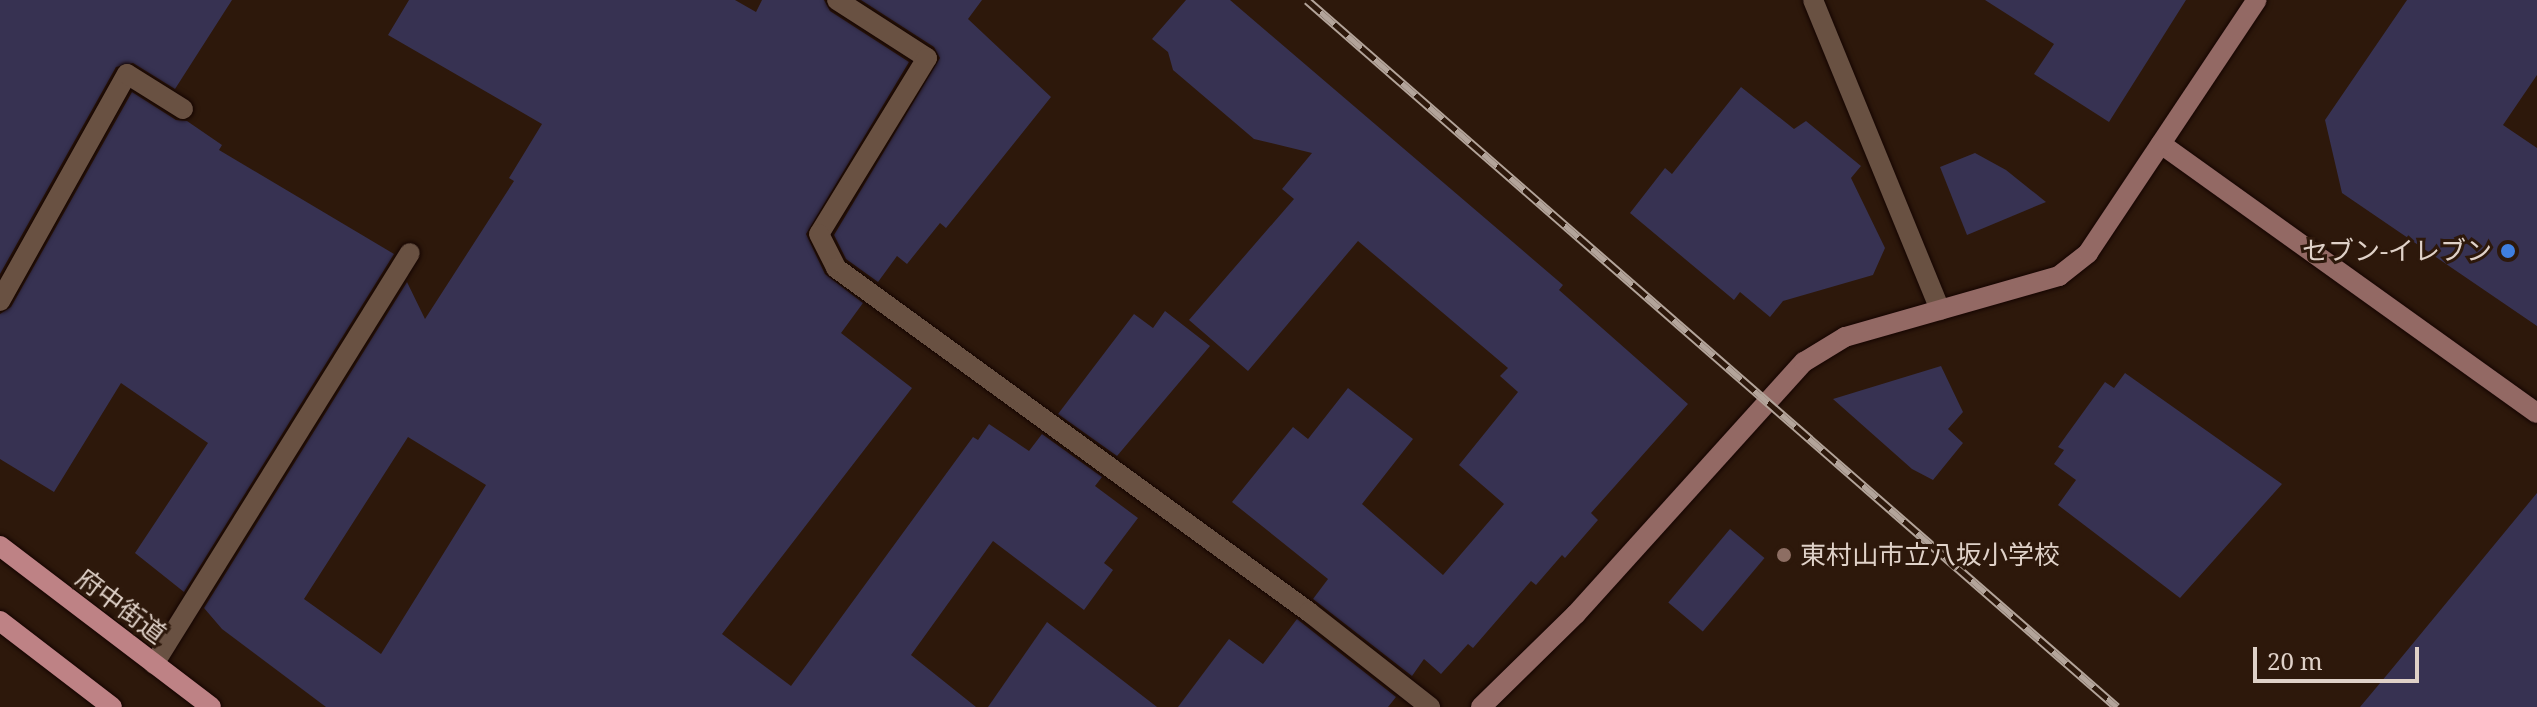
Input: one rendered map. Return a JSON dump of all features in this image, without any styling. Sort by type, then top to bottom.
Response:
[{"type":"main road","name":"府中街道","points":[[0,546],[211,707]]},
{"type":"main road","points":[[0,621],[112,707]]},
{"type":"street","points":[[837,0],[927,58],[819,234],[836,268],[1309,612],[1430,707]]},
{"type":"street","points":[[1813,0],[1940,310]]},
{"type":"street","points":[[1481,707],[1576,614],[1804,362],[1845,337],[2059,276],[2088,253],[2257,0]]},
{"type":"street","points":[[0,301],[127,74],[183,109]]},
{"type":"street","points":[[2161,144],[2537,413]]},
{"type":"street","points":[[154,664],[410,253]]},
{"type":"building","points":[[0,0],[232,0],[175,89],[133,63],[116,67],[0,274]]},
{"type":"building","points":[[409,0],[735,0],[756,12],[762,0],[824,0],[830,11],[909,62],[806,234],[825,274],[863,303],[841,333],[912,388],[722,634],[791,686],[973,437],[978,440],[989,424],[1029,451],[1042,434],[1102,477],[1095,486],[1138,518],[1104,563],[1113,570],[1084,610],[993,541],[911,655],[976,707],[326,707],[222,629],[204,608],[407,282],[425,319],[514,181],[509,178],[542,124],[388,35]],"holes":[[[408,437],[486,485],[381,654],[304,599]]]},
{"type":"building","points":[[861,0],[982,0],[968,19],[1051,97],[946,228],[940,223],[907,264],[897,256],[878,282],[846,259],[834,235],[940,58],[934,47]]},
{"type":"building","points":[[1186,0],[1230,0],[1563,285],[1559,290],[1688,404],[1591,513],[1598,520],[1565,558],[1562,555],[1536,585],[1531,581],[1473,648],[1468,644],[1441,674],[1424,659],[1412,676],[1313,599],[1328,579],[1232,502],[1293,427],[1308,439],[1348,388],[1413,439],[1362,504],[1443,575],[1504,504],[1459,465],[1518,392],[1500,376],[1508,368],[1358,241],[1248,371],[1189,320],[1294,199],[1282,189],[1312,153],[1254,139],[1173,70],[1168,52],[1152,39]]},
{"type":"building","points":[[1985,0],[2186,0],[2109,122],[2034,74],[2054,44]]},
{"type":"building","points":[[2407,0],[2537,0],[2537,75],[2503,125],[2537,148],[2537,326],[2342,193],[2325,120]]},
{"type":"building","points":[[1741,87],[1794,129],[1806,121],[1861,166],[1851,178],[1885,248],[1873,275],[1783,301],[1770,317],[1740,292],[1734,300],[1630,213],[1665,168],[1672,174]]},
{"type":"building","points":[[132,92],[176,120],[187,121],[222,145],[219,150],[394,254],[184,592],[135,553],[208,443],[121,383],[54,492],[0,459],[0,314],[11,307]]},
{"type":"building","points":[[1975,153],[2006,170],[2046,202],[1967,235],[1940,167]]},
{"type":"building","points":[[1165,311],[1210,346],[1117,456],[1058,414],[1134,314],[1153,328]]},
{"type":"building","points":[[1941,366],[1963,412],[1948,429],[1963,443],[1933,480],[1912,469],[1833,399]]},
{"type":"building","points":[[2125,373],[2282,484],[2180,598],[2058,505],[2076,480],[2054,464],[2064,450],[2058,447],[2105,382],[2114,388]]},
{"type":"building","points":[[2537,493],[2537,707],[2360,707],[2391,670]]},
{"type":"building","points":[[1730,529],[1764,558],[1703,631],[1668,603]]},
{"type":"building","points":[[1297,619],[1396,697],[1388,707],[1178,707],[1229,639],[1263,664]]},
{"type":"building","points":[[1047,622],[1157,707],[988,707]]},
{"type":"railway","points":[[1307,0],[2117,707]]},
{"type":"place","name":"セブン-イレブン","points":[[2508,251]]},
{"type":"place","name":"東村山市立八坂小学校","points":[[1784,555]]}]
